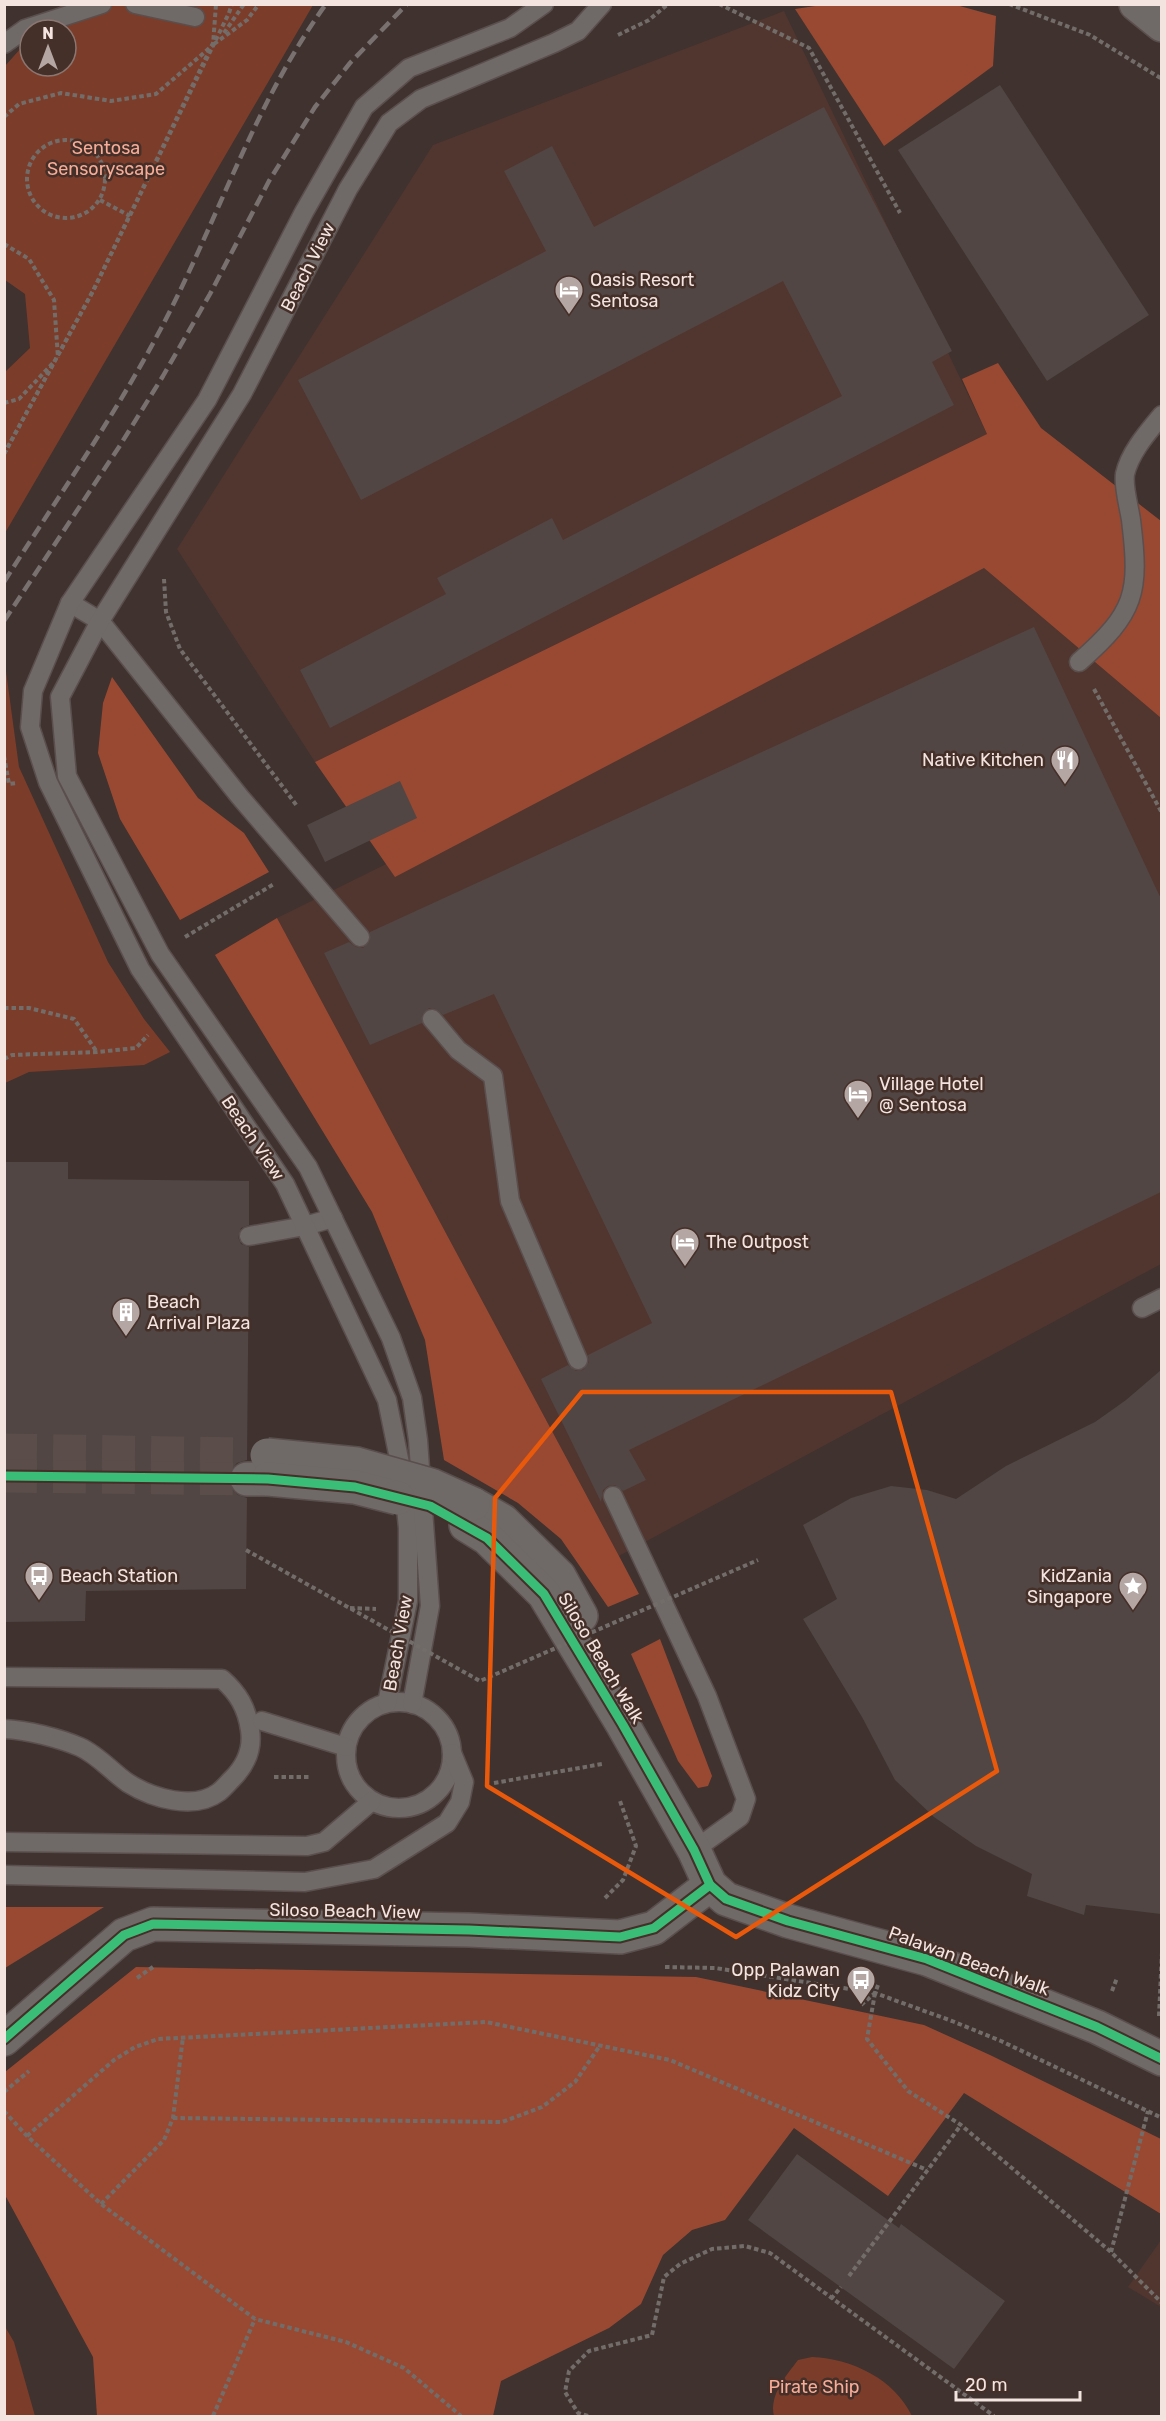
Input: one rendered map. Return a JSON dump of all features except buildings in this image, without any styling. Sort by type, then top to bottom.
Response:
[{"type":"street","points":[[1136,4],[1161,25]]},
{"type":"street","name":"Siloso Beach Walk","points":[[257,1467],[355,1487],[469,1515],[487,1539],[544,1594],[623,1725],[718,1892]]},
{"type":"street","name":"Siloso Beach View","points":[[4,2039],[124,1935],[153,1924],[469,1930],[621,1937],[654,1928],[718,1892]]},
{"type":"street","name":"Palawan Beach Walk","points":[[718,1892],[788,1921],[927,1959],[1097,2027],[1161,2059]]},
{"type":"lane","points":[[4,44],[25,29],[102,4]]},
{"type":"lane","points":[[135,4],[195,18]]},
{"type":"lane","name":"Beach View","points":[[387,1703],[408,1601],[408,1527],[403,1478],[387,1400],[285,1184],[140,969],[48,782],[30,727],[33,691],[70,603],[207,400],[304,212],[364,107],[409,68],[510,28],[544,4]]},
{"type":"lane","name":"Beach View","points":[[412,1704],[430,1606],[418,1440],[412,1398],[391,1338],[308,1167],[160,954],[67,776],[60,697],[100,621],[242,394],[348,189],[389,123],[421,99],[554,43],[578,30],[602,4]]},
{"type":"lane","points":[[1079,662],[1115,628],[1127,610],[1134,590],[1135,565],[1125,475],[1137,448],[1161,415]]},
{"type":"lane","points":[[70,603],[100,621],[240,797],[360,937]]},
{"type":"lane","points":[[432,1019],[458,1050],[493,1076],[510,1201],[578,1360]]},
{"type":"lane","points":[[249,1236],[305,1226],[333,1218]]},
{"type":"lane","points":[[1142,1308],[1161,1298]]},
{"type":"lane","points":[[613,1496],[707,1696],[746,1799],[740,1817],[694,1850]]},
{"type":"lane","points":[[4,1677],[222,1679],[243,1703],[251,1731],[249,1755],[238,1773],[218,1793],[191,1802],[156,1797],[128,1783],[81,1747],[21,1729],[4,1729]]},
{"type":"lane","name":"Beach View","points":[[4,1875],[305,1882],[374,1869],[447,1823],[460,1802],[464,1782],[452,1753],[448,1736],[440,1722],[428,1711],[412,1704],[387,1703],[360,1719],[351,1732],[346,1747]]},
{"type":"lane","points":[[262,1721],[346,1747],[346,1763],[350,1778],[359,1791],[372,1801],[386,1807],[414,1806],[427,1800],[446,1780],[452,1753]]},
{"type":"lane","points":[[4,1842],[307,1846],[324,1842],[372,1801]]},
{"type":"path","points":[[213,45],[217,4]]},
{"type":"path","points":[[4,454],[93,291],[232,4]]},
{"type":"path","points":[[213,45],[244,4]]},
{"type":"path","points":[[4,117],[18,104],[61,93],[111,101],[156,94],[213,45],[247,20],[259,4]]},
{"type":"path","points":[[611,39],[649,20],[668,4]]},
{"type":"path","points":[[720,4],[809,48],[900,213]]},
{"type":"path","points":[[1009,4],[1090,35],[1161,79]]},
{"type":"path","points":[[93,291],[208,56]]},
{"type":"path","points":[[68,139],[88,145],[101,160],[106,181],[100,200],[85,214],[65,219],[45,213],[31,197],[26,177],[32,158],[48,144],[68,139]]},
{"type":"path","points":[[100,200],[130,216]]},
{"type":"path","points":[[4,244],[29,259],[54,300],[58,358],[18,399],[4,403]]},
{"type":"path","points":[[166,573],[164,581],[166,612],[180,649],[297,807]]},
{"type":"path","points":[[1079,662],[1161,813]]},
{"type":"path","points":[[175,943],[277,882]]},
{"type":"path","points":[[4,1008],[29,1008],[75,1019],[97,1052]]},
{"type":"path","points":[[4,1059],[12,1055],[136,1048],[169,1012]]},
{"type":"path","points":[[246,1550],[480,1681],[758,1560]]},
{"type":"path","points":[[350,1608],[380,1609]]},
{"type":"path","points":[[493,1783],[606,1764]]},
{"type":"path","points":[[274,1777],[310,1777]]},
{"type":"path","points":[[1159,2021],[1161,1952]]},
{"type":"path","points":[[127,1985],[155,1966]]},
{"type":"path","points":[[660,1967],[715,1968],[875,1993],[952,2020],[1001,2041],[1161,2118]]},
{"type":"path","points":[[875,1993],[867,2039],[908,2091],[961,2125],[1111,2252],[1161,2302]]},
{"type":"path","points":[[27,2136],[114,2060],[135,2047],[158,2039],[486,2022],[670,2060],[927,2170]]},
{"type":"path","points":[[101,2204],[164,2140],[173,2118],[183,2037]]},
{"type":"path","points":[[173,2118],[502,2122],[542,2107],[575,2082],[599,2047]]},
{"type":"path","points":[[4,2092],[31,2069]]},
{"type":"path","points":[[4,2111],[27,2136],[101,2204],[255,2319],[346,2342],[404,2368],[461,2416]]},
{"type":"path","points":[[1111,2252],[1148,2111]]},
{"type":"path","points":[[849,2276],[961,2125]]},
{"type":"path","points":[[588,2416],[578,2413],[564,2392],[569,2371],[589,2351],[652,2335],[664,2277],[680,2264],[712,2249],[745,2246],[771,2253],[994,2416]]},
{"type":"path","points":[[831,2299],[841,2287]]},
{"type":"path","points":[[213,2416],[255,2319]]},
{"type":"highlighted area","points":[[582,1392],[891,1392],[997,1771],[736,1937],[487,1786],[495,1498]]},
{"type":"shaded area","points":[[822,5],[956,5],[996,16],[993,66],[884,146],[795,9]]},
{"type":"shaded area","points":[[784,11],[987,434],[315,762],[177,549],[433,145]]},
{"type":"shaded area","points":[[998,363],[1041,428],[1161,521],[1161,718],[984,568],[395,877],[315,762],[987,434],[962,379]]},
{"type":"shaded area","name":"Village Hotel @ Sentosa","points":[[984,568],[1161,718],[1161,1264],[619,1556],[277,918]]},
{"type":"shaded area","points":[[112,677],[198,798],[244,833],[269,872],[180,920],[120,819],[98,753],[103,703]]},
{"type":"shaded area","points":[[277,918],[639,1594],[608,1607],[561,1539],[518,1503],[444,1460],[425,1340],[372,1212],[215,955]]},
{"type":"shaded area","points":[[660,1639],[712,1776],[708,1786],[698,1788],[678,1761],[631,1654]]},
{"type":"shaded area","points":[[5,1907],[104,1907],[5,1968]]},
{"type":"shaded area","points":[[136,1967],[696,1977],[924,2025],[1161,2139],[1161,2214],[964,2093],[888,2196],[794,2128],[725,2220],[692,2230],[663,2255],[641,2304],[609,2328],[501,2381],[493,2416],[97,2416],[93,2357],[5,2195],[5,2072]]},
{"type":"shaded area","points":[[1161,2240],[1161,2307],[1128,2287]]},
{"type":"green space","name":"Sentosa Sensoryscape","points":[[61,5],[313,5],[5,533],[5,372],[30,348],[25,294],[5,280],[5,66],[18,51],[18,78],[78,78],[78,18],[49,18]]},
{"type":"green space","points":[[5,664],[19,767],[108,962],[144,1019],[170,1052],[144,1065],[29,1072],[5,1083]]},
{"type":"green space","points":[[4,2325],[14,2342],[35,2416],[5,2416]]},
{"type":"green space","name":"Pirate Ship","points":[[812,2357],[842,2362],[871,2373],[895,2391],[912,2416],[774,2416],[776,2393],[784,2379],[798,2360]]},
{"type":"tunnel","points":[[4,1450],[247,1454]]},
{"type":"tunnel","points":[[4,1476],[247,1479]]},
{"type":"railway","points":[[4,582],[132,381],[189,272],[260,115],[280,77],[326,4]]},
{"type":"railway","points":[[4,621],[163,376],[210,294],[269,181],[315,107],[350,63],[407,4]]},
{"type":"cycle path","points":[[4,1476],[268,1479],[355,1487],[430,1506],[487,1538],[544,1594],[623,1725],[694,1850],[710,1885],[726,1899],[788,1921],[927,1959],[1097,2027],[1162,2059]]},
{"type":"cycle path","points":[[4,2039],[124,1935],[153,1924],[469,1930],[620,1937],[654,1928],[710,1885]]},
{"type":"place","name":"Oasis Resort Sentosa","points":[[569,316]]},
{"type":"place","name":"Native Kitchen","points":[[1065,786]]},
{"type":"place","name":"Village Hotel @ Sentosa","points":[[858,1120]]},
{"type":"place","name":"The Outpost","points":[[685,1268]]},
{"type":"place","name":"Beach Arrival Plaza","points":[[126,1338]]},
{"type":"place","name":"Beach Station","points":[[39,1602]]},
{"type":"place","name":"KidZania Singapore","points":[[1133,1612]]},
{"type":"place","name":"Opp Palawan Kidz City","points":[[861,2006]]}]
